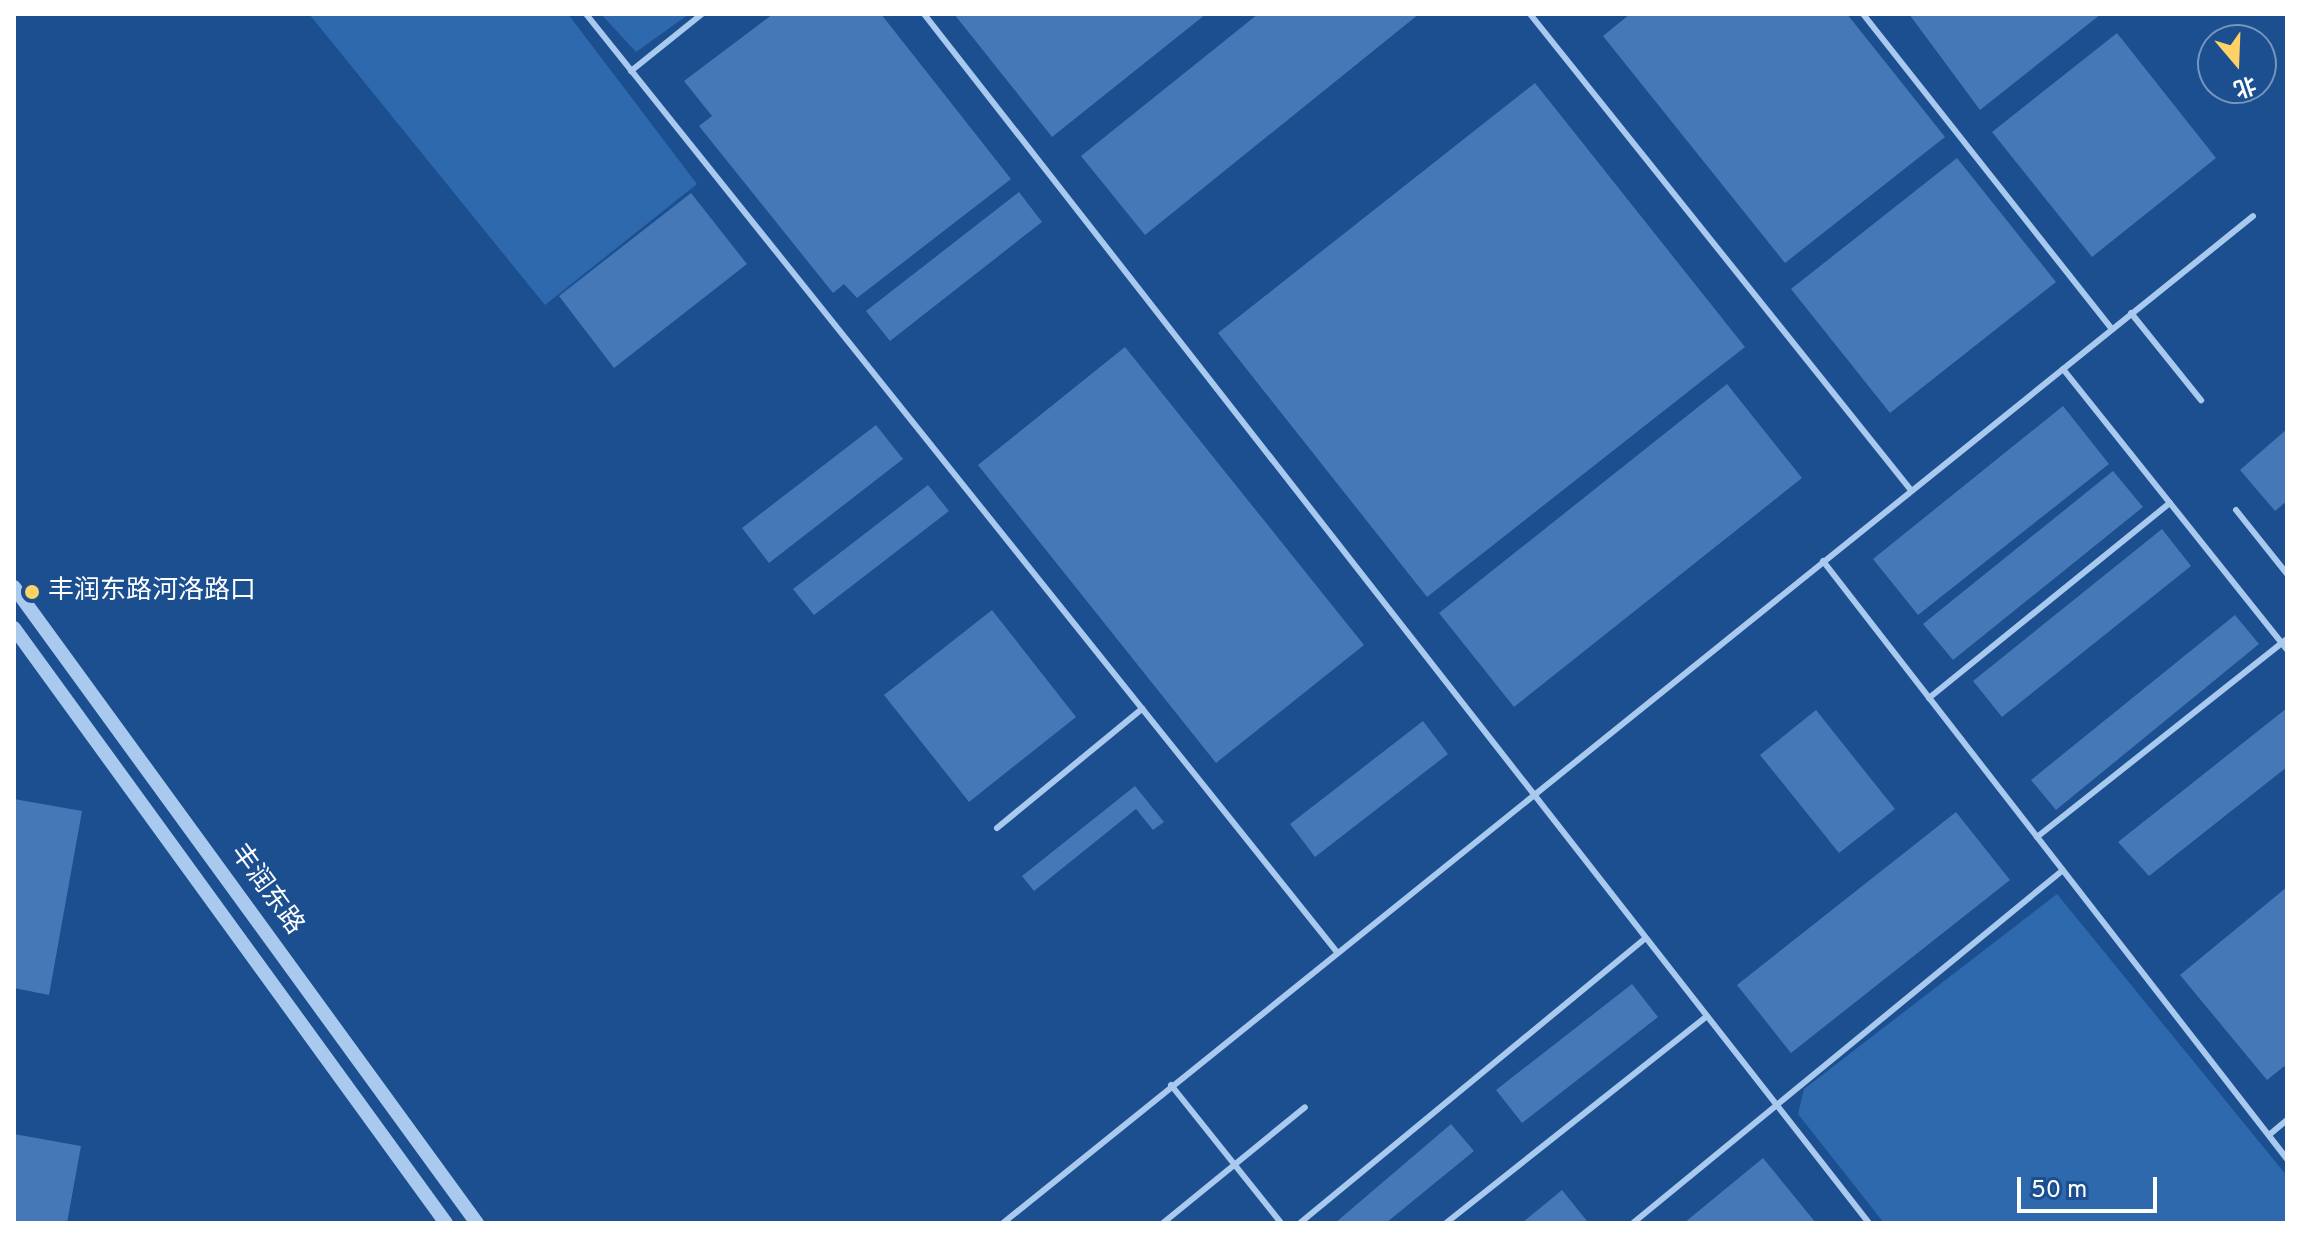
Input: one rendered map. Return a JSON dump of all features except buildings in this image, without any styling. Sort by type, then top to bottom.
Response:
[{"type":"street","name":"丰润东路","points":[[14,587],[477,1223]]},
{"type":"street","name":"丰润东路","points":[[14,628],[446,1223]]},
{"type":"lane","points":[[586,14],[1337,952]]},
{"type":"lane","points":[[631,71],[702,14]]},
{"type":"lane","points":[[924,14],[1869,1223]]},
{"type":"lane","points":[[1530,14],[1911,490]]},
{"type":"lane","points":[[1863,14],[2112,329]]},
{"type":"lane","points":[[1003,1223],[2253,216]]},
{"type":"lane","points":[[2131,313],[2201,400]]},
{"type":"lane","points":[[2063,369],[2284,641],[2287,650]]},
{"type":"lane","points":[[1929,698],[2170,503]]},
{"type":"lane","points":[[2236,510],[2287,574]]},
{"type":"lane","points":[[1823,561],[2287,1159]]},
{"type":"lane","points":[[2037,837],[2284,641]]},
{"type":"lane","points":[[997,828],[1142,709]]},
{"type":"lane","points":[[1633,1223],[2063,870]]},
{"type":"lane","points":[[1300,1223],[1646,938]]},
{"type":"lane","points":[[1446,1223],[1707,1016]]},
{"type":"lane","points":[[1171,1085],[1281,1223]]},
{"type":"lane","points":[[1163,1223],[1305,1107]]},
{"type":"lane","points":[[2269,1135],[2287,1120]]},
{"type":"shaded area","points":[[309,14],[568,14],[697,184],[545,305]]},
{"type":"shaded area","points":[[601,14],[689,14],[636,52]]},
{"type":"shaded area","points":[[2057,894],[2287,1176],[2287,1223],[1884,1223],[1798,1114],[1804,1089]]},
{"type":"place","name":"丰润东路河洛路口","points":[[32,592]]}]
